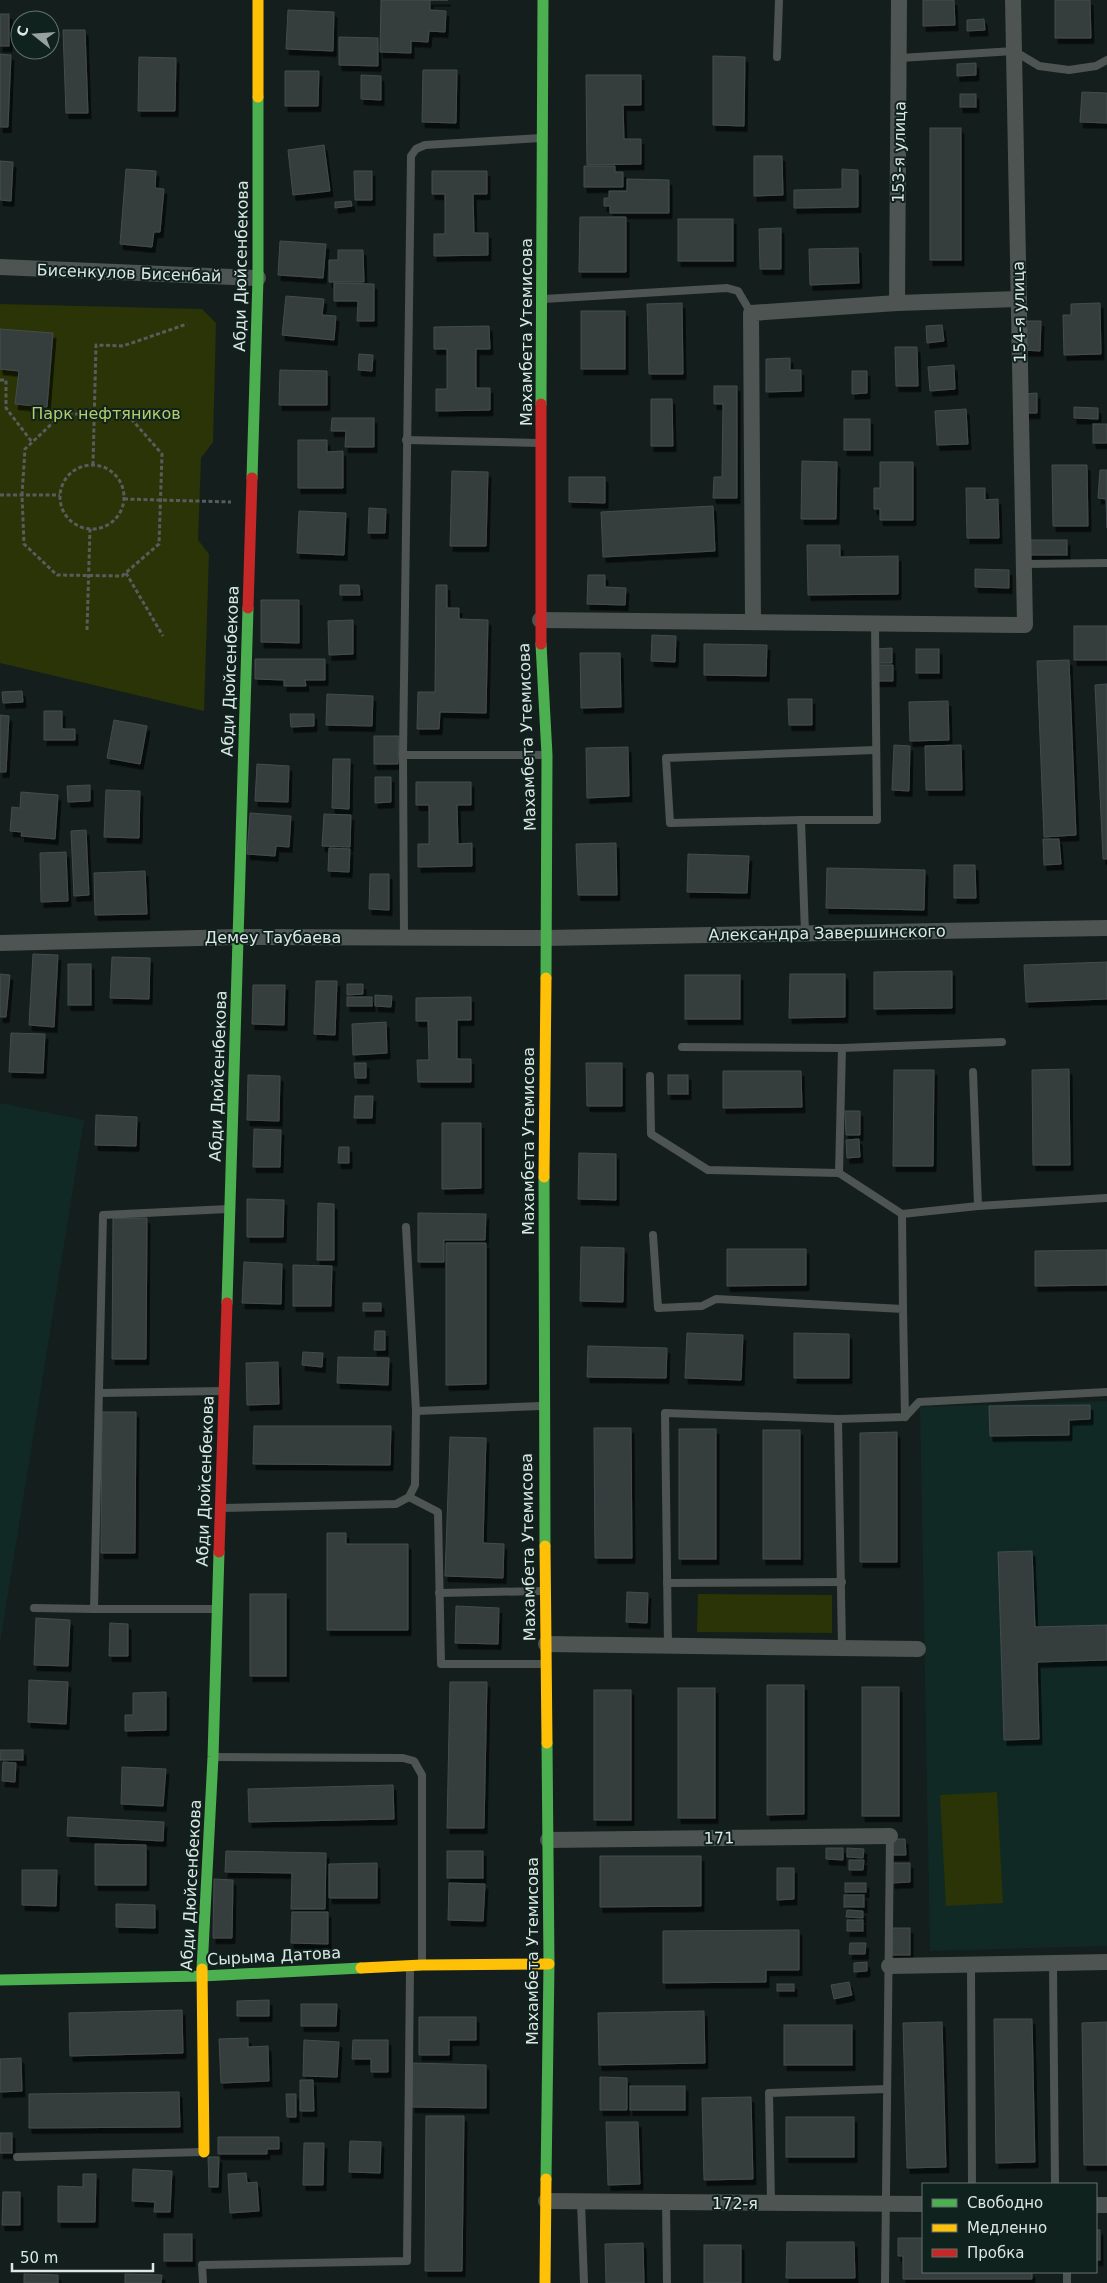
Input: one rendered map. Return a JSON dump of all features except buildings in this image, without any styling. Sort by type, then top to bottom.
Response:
[{"type":"street","name":"Абди Дюйсенбекова","points":[[204,2152],[202,1976],[218,1610],[258,278],[258,0]]},
{"type":"street","name":"Махамбета Утемисова","points":[[543,0],[540,620],[547,755],[543,1406],[549,1964],[545,2283]]},
{"type":"street","name":"153-я улица","points":[[897,304],[899,0]]},
{"type":"street","name":"154-я улица","points":[[875,623],[1025,624],[1013,0]]},
{"type":"street","name":"Бисенкулов Бисенбай","points":[[0,267],[258,278]]},
{"type":"street","points":[[753,622],[751,313],[1019,299]]},
{"type":"street","points":[[540,620],[875,623]]},
{"type":"street","name":"Александра Завершинского","points":[[546,938],[1107,928]]},
{"type":"street","name":"Демеу Таубаева","points":[[0,943],[238,937],[546,938]]},
{"type":"street","points":[[546,1644],[918,1649]]},
{"type":"street","name":"171","points":[[548,1840],[890,1836]]},
{"type":"street","points":[[889,1966],[971,1966],[1107,1962]]},
{"type":"street","name":"Сырыма Датова","points":[[0,1980],[202,1976],[422,1965],[549,1964]]},
{"type":"street","name":"172-я","points":[[546,2201],[922,2204]]},
{"type":"lane","points":[[777,57],[779,0]]},
{"type":"lane","points":[[900,58],[1014,51],[1039,66],[1069,70],[1096,66],[1107,60]]},
{"type":"lane","points":[[404,937],[403,755],[406,440],[412,156],[416,149],[425,145],[543,138]]},
{"type":"lane","points":[[542,299],[727,288],[738,291],[751,313]]},
{"type":"lane","points":[[406,440],[542,443]]},
{"type":"lane","points":[[1024,564],[1107,563]]},
{"type":"lane","points":[[875,623],[877,820],[670,823],[666,758],[875,750]]},
{"type":"lane","points":[[403,755],[547,755]]},
{"type":"lane","points":[[801,820],[805,933]]},
{"type":"lane","points":[[682,1047],[842,1048],[1002,1042]]},
{"type":"lane","points":[[839,1173],[842,1048]]},
{"type":"lane","points":[[973,1072],[978,1206]]},
{"type":"lane","points":[[650,1076],[651,1134],[708,1170],[839,1173],[902,1214],[978,1206],[1106,1198]]},
{"type":"lane","points":[[94,1609],[103,1214],[230,1209]]},
{"type":"lane","points":[[902,1214],[905,1417]]},
{"type":"lane","points":[[221,1508],[396,1504],[409,1497],[415,1485],[416,1411],[406,1227]]},
{"type":"lane","points":[[653,1236],[658,1308],[702,1306],[716,1299],[903,1309]]},
{"type":"lane","points":[[99,1393],[224,1391]]},
{"type":"lane","points":[[668,1646],[665,1413],[838,1419],[905,1417],[919,1402],[1107,1392]]},
{"type":"lane","points":[[416,1411],[543,1406]]},
{"type":"lane","points":[[838,1419],[842,1648]]},
{"type":"lane","points":[[409,1497],[438,1512],[441,1664],[546,1664]]},
{"type":"lane","points":[[667,1583],[842,1582]]},
{"type":"lane","points":[[439,1593],[545,1591]]},
{"type":"lane","points":[[34,1608],[218,1610]]},
{"type":"lane","points":[[213,1757],[403,1758],[414,1761],[422,1775],[422,1965]]},
{"type":"lane","points":[[885,2283],[890,1836]]},
{"type":"lane","points":[[1053,1964],[1055,2183]]},
{"type":"lane","points":[[203,2283],[202,2265],[407,2261],[410,1966]]},
{"type":"lane","points":[[971,1966],[972,2183]]},
{"type":"lane","points":[[770,2203],[769,2093],[886,2089]]},
{"type":"lane","points":[[17,2157],[204,2152]]},
{"type":"lane","points":[[581,2202],[584,2283]]},
{"type":"lane","points":[[666,2202],[667,2283]]},
{"type":"path","points":[[93,465],[96,345],[123,346],[187,324]]},
{"type":"path","points":[[0,380],[6,380],[6,408],[32,442]]},
{"type":"path","points":[[94,413],[128,414],[162,454],[159,544],[122,576],[57,575],[24,544],[22,495],[25,449],[62,414],[94,413]]},
{"type":"path","points":[[93,465],[108,469],[119,480],[123,489],[124,499],[122,510],[115,519],[106,526],[90,529],[74,524],[66,517],[61,506],[60,496],[62,486],[74,470],[93,465]]},
{"type":"path","points":[[0,495],[60,496]]},
{"type":"path","points":[[124,499],[252,502]]},
{"type":"path","points":[[87,630],[90,529]]},
{"type":"path","points":[[126,573],[163,636]]},
{"type":"shaded area","points":[[0,1103],[84,1120],[0,1643]]},
{"type":"shaded area","points":[[1107,1401],[1107,1946],[930,1951],[920,1407]]},
{"type":"green space","name":"Парк нефтяников","points":[[0,304],[202,309],[216,323],[213,442],[201,458],[198,540],[209,554],[204,711],[0,663]]},
{"type":"green space","points":[[698,1594],[832,1595],[832,1633],[697,1632]]},
{"type":"green space","points":[[997,1792],[1003,1903],[946,1906],[940,1795]]},
{"type":"traffic: fast","points":[[541,404],[543,0]]},
{"type":"traffic: fast","points":[[252,478],[258,278],[258,97]]},
{"type":"traffic: fast","points":[[227,1303],[248,608]]},
{"type":"traffic: fast","points":[[541,644],[547,755],[546,978]]},
{"type":"traffic: fast","points":[[544,1177],[545,1546]]},
{"type":"traffic: fast","points":[[202,1969],[213,1757],[219,1552]]},
{"type":"traffic: fast","points":[[546,2179],[549,1964],[547,1743]]},
{"type":"traffic: fast","points":[[0,1980],[202,1976],[361,1968]]},
{"type":"traffic: slow","points":[[258,0],[258,97]]},
{"type":"traffic: slow","points":[[544,1177],[546,978]]},
{"type":"traffic: slow","points":[[545,1546],[547,1743]]},
{"type":"traffic: slow","points":[[361,1968],[422,1965],[549,1964]]},
{"type":"traffic: slow","points":[[202,1969],[204,2152]]},
{"type":"traffic: slow","points":[[545,2283],[546,2179]]},
{"type":"traffic: jam","points":[[541,404],[541,644]]},
{"type":"traffic: jam","points":[[248,608],[252,478]]},
{"type":"traffic: jam","points":[[219,1552],[227,1303]]}]
